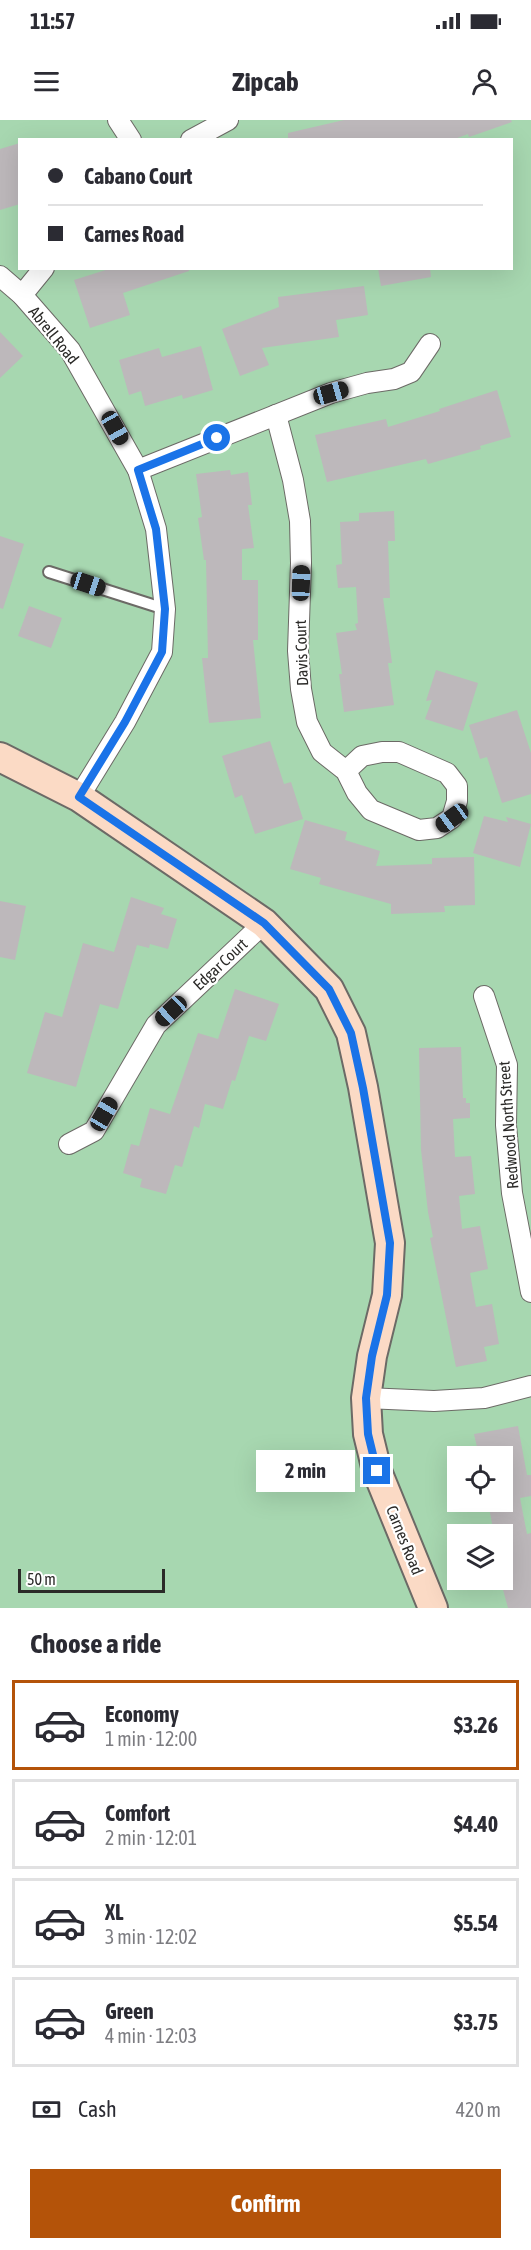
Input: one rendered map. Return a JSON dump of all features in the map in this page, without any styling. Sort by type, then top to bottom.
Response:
[{"type":"street","points":[[118,120],[130,138]]},
{"type":"street","points":[[195,138],[228,120]]},
{"type":"street","points":[[22,295],[42,270]]},
{"type":"street","name":"Abrell Road","points":[[0,276],[22,295],[70,350],[138,470],[156,529],[165,609],[162,652],[125,722],[79,797]]},
{"type":"street","points":[[138,470],[331,393],[367,383],[394,379],[411,372],[430,344]]},
{"type":"street","name":"Davis Court","points":[[276,415],[293,480],[300,521],[298,651],[307,722],[322,753],[346,771],[357,793],[371,810],[420,830],[437,828],[452,818],[457,801],[457,786],[447,773],[399,753],[362,756],[346,771]]},
{"type":"street","name":"Carnes Road","points":[[0,757],[79,797],[264,923],[329,989],[351,1033],[390,1243],[387,1295],[372,1356],[366,1398],[368,1434],[377,1471],[433,1608]]},
{"type":"street","name":"Edgar Court","points":[[69,1144],[94,1131],[156,1025],[264,923]]},
{"type":"street","name":"Redwood North Street","points":[[484,996],[507,1065],[506,1125],[512,1193],[531,1292]]},
{"type":"street","points":[[366,1398],[434,1401],[474,1398],[531,1386]]},
{"type":"lane","points":[[50,572],[165,609]]},
{"type":"green space","points":[[0,120],[531,120],[531,1608],[0,1608]]},
{"type":"building","points":[[344,120],[511,120],[512,122],[469,137],[468,134],[457,138],[288,138],[288,133]]},
{"type":"building","points":[[18,144],[18,205],[0,210],[0,149]]},
{"type":"building","points":[[106,270],[189,270],[123,293],[130,315],[90,328],[74,280]]},
{"type":"building","points":[[378,270],[430,270],[431,277],[381,286]]},
{"type":"building","points":[[364,286],[368,315],[336,320],[339,337],[262,348],[269,365],[240,376],[222,329],[279,307],[278,297]]},
{"type":"building","points":[[0,332],[23,356],[0,378]]},
{"type":"building","points":[[201,346],[213,390],[183,399],[182,395],[145,406],[141,391],[129,395],[119,360],[159,348],[162,357]]},
{"type":"building","points":[[497,390],[511,437],[480,446],[481,449],[428,464],[426,459],[327,482],[315,435],[386,419],[388,427]]},
{"type":"building","points":[[230,470],[231,475],[248,472],[252,505],[248,505],[254,548],[242,549],[242,580],[258,580],[258,640],[253,640],[261,718],[209,723],[202,658],[208,658],[206,560],[204,560],[198,518],[202,517],[196,474]]},
{"type":"building","points":[[394,511],[395,541],[388,541],[390,598],[383,598],[392,663],[388,663],[394,705],[344,712],[339,674],[342,674],[336,633],[357,630],[355,624],[358,623],[356,587],[338,588],[336,565],[342,564],[340,522],[359,521],[359,513]]},
{"type":"building","points":[[0,536],[24,544],[3,609],[0,608]]},
{"type":"building","points":[[29,606],[62,618],[51,648],[18,636]]},
{"type":"building","points":[[436,670],[478,683],[463,731],[425,719],[432,700],[426,701]]},
{"type":"building","points":[[517,710],[531,753],[531,794],[502,803],[487,757],[480,759],[469,725]]},
{"type":"building","points":[[270,741],[284,784],[291,782],[303,819],[255,834],[242,795],[235,798],[222,756]]},
{"type":"building","points":[[484,816],[508,822],[506,817],[531,824],[520,867],[473,853]]},
{"type":"building","points":[[305,820],[347,832],[345,840],[380,851],[376,866],[432,864],[432,858],[474,857],[475,905],[444,906],[445,912],[391,914],[391,904],[319,884],[321,878],[290,869]]},
{"type":"building","points":[[131,897],[164,908],[161,914],[177,919],[168,949],[150,944],[149,948],[137,945],[118,1009],[100,1004],[76,1087],[27,1073],[45,1012],[62,1017],[83,943],[114,952]]},
{"type":"building","points":[[0,901],[26,906],[15,960],[0,957]]},
{"type":"building","points":[[235,989],[279,1004],[266,1041],[249,1036],[235,1081],[232,1080],[223,1109],[205,1104],[199,1128],[194,1126],[182,1167],[175,1165],[166,1194],[140,1187],[142,1179],[123,1173],[131,1144],[139,1146],[150,1108],[170,1114],[198,1033],[218,1039]]},
{"type":"building","points":[[461,1047],[463,1098],[466,1098],[466,1103],[470,1103],[470,1118],[453,1119],[455,1157],[471,1156],[475,1194],[459,1196],[462,1229],[480,1226],[488,1269],[470,1273],[476,1307],[492,1304],[499,1344],[484,1347],[487,1361],[456,1367],[430,1238],[433,1237],[421,1150],[419,1048]]},
{"type":"building","points":[[518,1426],[527,1475],[531,1475],[531,1496],[520,1498],[527,1534],[531,1533],[531,1608],[508,1608],[503,1590],[513,1590],[513,1524],[492,1524],[490,1512],[513,1512],[513,1446],[477,1446],[474,1434]]},
{"type":"route","points":[[217,438],[138,470],[156,529],[165,609],[162,652],[125,722],[79,797],[264,923],[329,989],[351,1033],[390,1243],[387,1295],[372,1356],[366,1398],[368,1434],[377,1471]]}]
